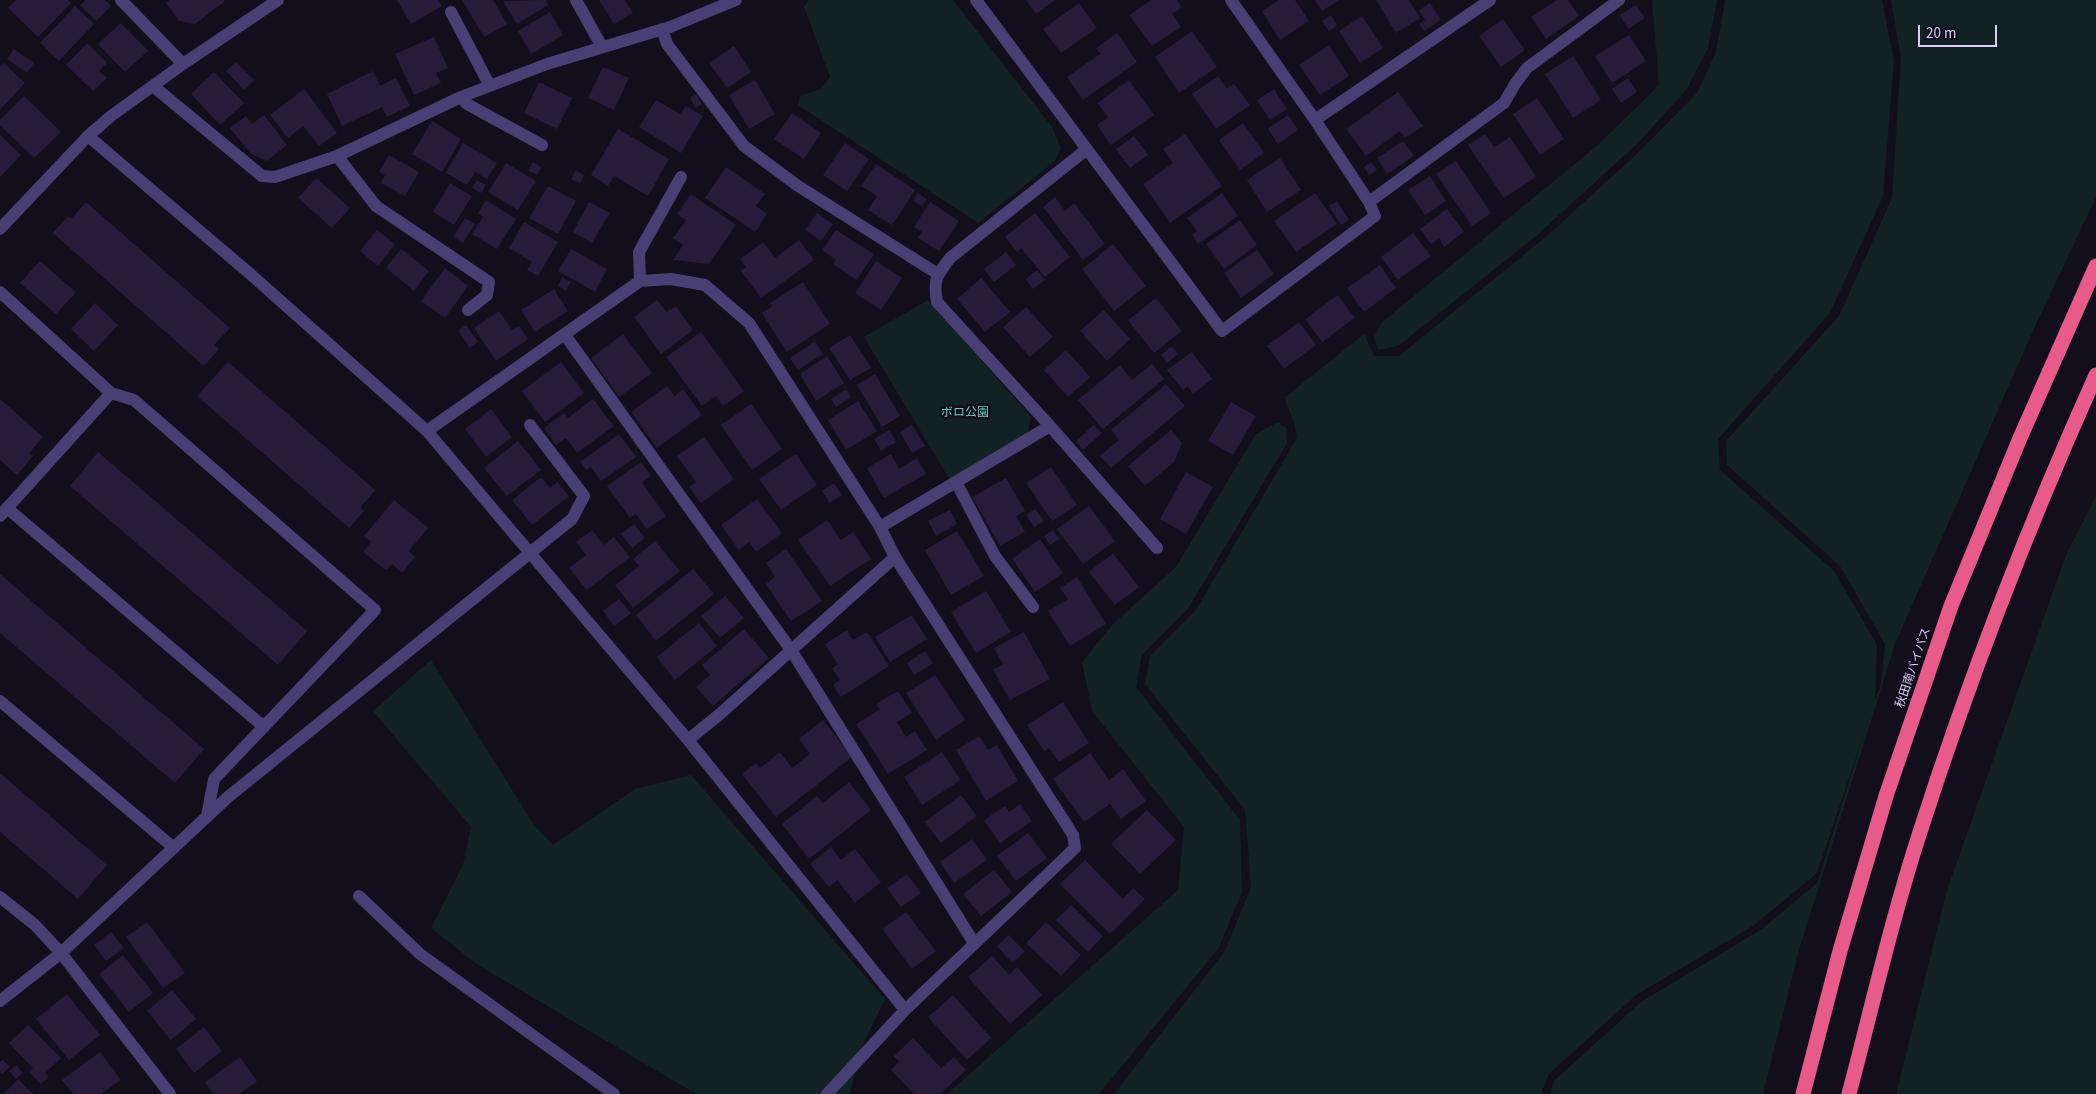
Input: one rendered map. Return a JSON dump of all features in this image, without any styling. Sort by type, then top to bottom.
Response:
[{"type":"highway","name":"秋田南バイパス","points":[[1803,1094],[1840,951],[1886,796],[1950,606],[2020,438],[2096,266]]},
{"type":"highway","points":[[1849,1094],[1891,935],[1926,815],[1983,650],[2049,479],[2096,375]]},
{"type":"street","points":[[121,0],[183,64]]},
{"type":"street","points":[[0,229],[88,136],[111,116],[183,64],[278,0]]},
{"type":"street","points":[[576,0],[602,47]]},
{"type":"street","points":[[153,86],[262,176],[276,177],[337,156],[462,97],[547,64],[662,29],[736,0]]},
{"type":"street","points":[[976,0],[1222,331],[1375,216],[1369,202],[1315,120],[1231,0]]},
{"type":"street","points":[[1315,120],[1490,0]]},
{"type":"street","points":[[1369,202],[1504,103],[1515,84],[1528,68],[1619,0]]},
{"type":"street","points":[[451,12],[490,86]]},
{"type":"street","points":[[662,29],[667,44],[744,146],[798,186],[938,274]]},
{"type":"street","points":[[462,97],[467,104],[542,145]]},
{"type":"street","points":[[88,136],[248,272],[427,431],[688,740],[846,934],[905,1010]]},
{"type":"street","points":[[1087,149],[950,258],[938,274],[934,284],[937,302],[1050,426],[1157,548]]},
{"type":"street","points":[[337,156],[376,206],[489,282],[487,294],[468,310]]},
{"type":"street","points":[[640,281],[640,252],[681,177]]},
{"type":"street","points":[[427,431],[640,281],[672,279],[705,285],[749,323],[880,527],[895,557],[1073,835],[1075,848],[905,1010],[827,1094]]},
{"type":"street","points":[[0,292],[111,393],[134,400],[375,610],[214,779],[208,816]]},
{"type":"street","points":[[565,335],[791,650],[974,944]]},
{"type":"street","points":[[111,393],[4,512],[264,727]]},
{"type":"street","points":[[0,1001],[61,953],[228,797],[572,519],[584,496],[530,425]]},
{"type":"street","points":[[880,527],[1050,426]]},
{"type":"street","points":[[956,482],[995,556],[1033,607]]},
{"type":"street","points":[[688,740],[895,557]]},
{"type":"street","points":[[0,700],[174,848]]},
{"type":"street","points":[[359,896],[420,954],[614,1094]]},
{"type":"street","points":[[0,897],[35,925],[61,953],[170,1094]]},
{"type":"green space","points":[[809,0],[953,0],[1052,127],[1061,148],[1055,161],[978,223],[798,105],[800,96],[821,89],[830,77],[804,7]]},
{"type":"green space","points":[[1652,0],[1717,0],[1708,48],[1687,89],[1638,143],[1536,236],[1398,346],[1378,350],[1374,337],[1381,323],[1599,144],[1659,85]]},
{"type":"green space","points":[[1725,0],[1882,0],[1894,61],[1883,196],[1830,313],[1718,439],[1720,470],[1834,571],[1877,645],[1875,701],[1881,684],[1885,644],[1840,566],[1727,465],[1726,441],[1839,316],[1892,198],[1901,58],[1891,0],[2096,0],[2096,197],[2032,333],[1895,644],[1799,950],[1763,1094],[1550,1094],[1555,1080],[1641,1002],[1762,929],[1817,883],[1868,722],[1817,873],[1753,926],[1636,995],[1549,1074],[1541,1094],[1114,1094],[1225,951],[1251,887],[1245,810],[1145,684],[1150,656],[1196,610],[1297,438],[1294,422],[1284,398],[1364,334],[1374,356],[1399,356],[1547,236],[1641,150],[1697,93],[1716,52]]},
{"type":"green space","name":"ボロ公園","points":[[928,300],[1031,417],[1028,432],[950,480],[864,337]]},
{"type":"green space","points":[[1278,422],[1286,428],[1287,443],[1189,607],[1142,655],[1136,687],[1240,820],[1242,892],[1218,949],[1099,1094],[947,1094],[1178,890],[1184,827],[1092,711],[1082,662],[1113,624],[1176,567],[1256,434]]},
{"type":"green space","points":[[2096,496],[2096,1094],[1896,1094],[1947,890],[2066,555]]},
{"type":"green space","points":[[431,660],[534,825],[553,845],[635,789],[691,775],[885,999],[861,1048],[850,1094],[696,1094],[478,965],[431,928],[463,865],[471,827],[373,711]]},
{"type":"building","points":[[16,0],[68,0],[71,3],[38,37],[8,8]]},
{"type":"building","points":[[85,0],[105,0],[111,6],[96,21],[80,5]]},
{"type":"building","points":[[170,0],[225,1],[195,24],[179,21],[166,3]]},
{"type":"building","points":[[397,0],[438,0],[442,6],[411,24]]},
{"type":"building","points":[[462,0],[493,0],[507,24],[484,37]]},
{"type":"building","points":[[545,0],[548,5],[517,24],[503,1]]},
{"type":"building","points":[[599,0],[625,0],[633,13],[614,24]]},
{"type":"building","points":[[1026,0],[1055,0],[1036,14]]},
{"type":"building","points":[[1151,0],[1177,0],[1182,7],[1172,14],[1181,27],[1152,46],[1129,15]]},
{"type":"building","points":[[1279,0],[1295,0],[1309,21],[1280,40],[1262,11]]},
{"type":"building","points":[[1315,0],[1339,0],[1322,11]]},
{"type":"building","points":[[1376,0],[1409,0],[1420,18],[1396,33]]},
{"type":"building","points":[[1557,0],[1568,0],[1579,16],[1546,39],[1531,17]]},
{"type":"building","points":[[1079,3],[1097,28],[1061,53],[1043,29]]},
{"type":"building","points":[[1430,3],[1441,20],[1424,31],[1419,24],[1425,20],[1419,10]]},
{"type":"building","points":[[1636,5],[1645,18],[1628,29],[1620,15]]},
{"type":"building","points":[[75,6],[94,24],[59,61],[40,43]]},
{"type":"building","points":[[550,12],[563,35],[531,54],[518,31]]},
{"type":"building","points":[[1331,15],[1337,25],[1329,31],[1322,21]]},
{"type":"building","points":[[1362,16],[1383,48],[1360,63],[1339,31]]},
{"type":"building","points":[[1503,19],[1525,50],[1501,67],[1479,36]]},
{"type":"building","points":[[121,23],[148,51],[125,72],[98,44]]},
{"type":"building","points":[[1192,31],[1217,67],[1179,93],[1155,57]]},
{"type":"building","points":[[1117,33],[1137,62],[1083,100],[1067,77],[1100,54],[1096,48]]},
{"type":"building","points":[[1629,35],[1646,61],[1612,83],[1595,56]]},
{"type":"building","points":[[434,37],[448,68],[436,73],[441,83],[414,95],[395,54]]},
{"type":"building","points":[[87,43],[107,63],[99,71],[107,78],[93,91],[66,65]]},
{"type":"building","points":[[1329,45],[1349,76],[1320,95],[1299,65]]},
{"type":"building","points":[[734,46],[751,72],[727,88],[709,63]]},
{"type":"building","points":[[14,49],[34,63],[27,73],[7,59]]},
{"type":"building","points":[[1573,56],[1601,100],[1573,118],[1545,74]]},
{"type":"building","points":[[236,62],[254,80],[244,90],[226,71]]},
{"type":"building","points":[[4,63],[25,83],[0,110],[0,67]]},
{"type":"building","points":[[603,67],[629,78],[614,110],[588,98]]},
{"type":"building","points":[[373,71],[380,86],[396,78],[410,106],[387,117],[382,107],[342,126],[327,94]]},
{"type":"building","points":[[214,72],[244,103],[220,125],[191,94]]},
{"type":"building","points":[[1218,76],[1227,88],[1234,84],[1250,105],[1216,129],[1192,94]]},
{"type":"building","points":[[1628,78],[1637,92],[1621,103],[1612,89]]},
{"type":"building","points":[[755,80],[775,114],[749,129],[729,95]]},
{"type":"building","points":[[1129,80],[1154,115],[1111,145],[1097,125],[1108,117],[1097,103]]},
{"type":"building","points":[[539,82],[572,98],[557,129],[524,113]]},
{"type":"building","points":[[304,89],[337,133],[319,146],[303,126],[288,138],[270,115]]},
{"type":"building","points":[[1274,89],[1287,109],[1270,120],[1257,100]]},
{"type":"building","points":[[1398,92],[1423,126],[1405,138],[1400,131],[1366,156],[1346,129]]},
{"type":"building","points":[[696,94],[702,104],[695,108],[690,97]]},
{"type":"building","points":[[24,96],[61,132],[34,158],[0,125],[0,120]]},
{"type":"building","points":[[1537,98],[1564,139],[1540,155],[1513,114]]},
{"type":"building","points":[[656,100],[680,114],[686,106],[703,116],[681,153],[639,127]]},
{"type":"building","points":[[792,113],[821,133],[804,159],[774,139]]},
{"type":"building","points":[[264,115],[287,145],[267,161],[251,154],[230,128],[246,116],[252,124]]},
{"type":"building","points":[[1288,115],[1298,130],[1278,144],[1268,129]]},
{"type":"building","points":[[432,121],[461,139],[442,172],[412,154]]},
{"type":"building","points":[[1243,123],[1264,153],[1240,170],[1219,140]]},
{"type":"building","points":[[618,129],[669,159],[648,196],[614,176],[608,186],[591,175]]},
{"type":"building","points":[[1185,134],[1222,186],[1170,223],[1143,184],[1173,163],[1163,149]]},
{"type":"building","points":[[1485,134],[1494,147],[1510,137],[1536,177],[1504,198],[1468,145]]},
{"type":"building","points":[[0,135],[21,155],[0,177]]},
{"type":"building","points":[[1134,136],[1148,155],[1130,168],[1116,149]]},
{"type":"building","points":[[1403,141],[1414,156],[1387,174],[1377,158]]},
{"type":"building","points":[[463,143],[497,163],[487,179],[475,172],[467,185],[446,173]]},
{"type":"building","points":[[845,143],[869,159],[847,191],[823,175]]},
{"type":"building","points":[[389,155],[419,172],[405,196],[381,183],[385,175],[379,172]]},
{"type":"building","points":[[1280,158],[1301,190],[1267,212],[1247,180]]},
{"type":"building","points":[[1456,161],[1491,213],[1472,226],[1436,174]]},
{"type":"building","points":[[533,162],[541,167],[537,175],[528,170]]},
{"type":"building","points":[[1371,162],[1377,170],[1369,175],[1364,167]]},
{"type":"building","points":[[506,163],[536,181],[518,210],[488,192]]},
{"type":"building","points":[[876,164],[915,190],[892,225],[868,210],[877,196],[861,186]]},
{"type":"building","points":[[726,167],[765,194],[756,206],[767,214],[755,232],[705,198]]},
{"type":"building","points":[[576,170],[584,175],[580,183],[571,179]]},
{"type":"building","points":[[1430,176],[1446,201],[1425,215],[1408,190]]},
{"type":"building","points":[[316,178],[350,208],[332,228],[298,198]]},
{"type":"building","points":[[477,180],[486,185],[481,193],[472,188]]},
{"type":"building","points":[[450,183],[472,196],[454,225],[433,212]]},
{"type":"building","points":[[548,186],[576,201],[558,234],[529,218]]},
{"type":"building","points":[[918,193],[927,199],[922,206],[913,201]]},
{"type":"building","points":[[1222,193],[1238,216],[1198,244],[1192,235],[1197,231],[1187,218]]},
{"type":"building","points":[[1315,193],[1337,224],[1296,252],[1274,221]]},
{"type":"building","points":[[691,194],[736,225],[709,264],[673,260],[683,245],[673,238],[686,220],[677,214]]},
{"type":"building","points":[[1055,197],[1065,211],[1074,203],[1105,244],[1083,260],[1043,207]]},
{"type":"building","points":[[486,200],[516,219],[497,249],[472,234],[483,217],[478,213]]},
{"type":"building","points":[[1337,201],[1349,220],[1341,225],[1329,206]]},
{"type":"building","points":[[86,202],[230,328],[214,345],[219,349],[204,366],[53,233],[68,216],[71,219]]},
{"type":"building","points":[[589,202],[610,213],[592,243],[573,232]]},
{"type":"building","points":[[930,202],[959,221],[939,251],[918,238],[922,232],[914,227]]},
{"type":"building","points":[[1447,209],[1464,232],[1444,247],[1439,238],[1431,244],[1420,229]]},
{"type":"building","points":[[817,213],[833,224],[821,241],[805,230]]},
{"type":"building","points":[[1035,213],[1070,257],[1045,277],[1021,248],[1017,252],[1005,237]]},
{"type":"building","points":[[465,218],[475,224],[463,243],[453,237]]},
{"type":"building","points":[[1240,220],[1257,245],[1224,269],[1206,244]]},
{"type":"building","points":[[524,222],[558,242],[538,276],[527,270],[532,262],[509,248]]},
{"type":"building","points":[[377,230],[395,244],[378,266],[360,251]]},
{"type":"building","points":[[836,230],[874,254],[857,280],[833,264],[836,260],[822,250]]},
{"type":"building","points":[[1413,233],[1431,256],[1398,280],[1381,257]]},
{"type":"building","points":[[799,240],[814,260],[761,298],[741,271],[746,267],[740,259],[763,242],[775,258]]},
{"type":"building","points":[[1113,244],[1146,286],[1114,311],[1082,269]]},
{"type":"building","points":[[401,249],[429,271],[414,291],[386,268]]},
{"type":"building","points":[[571,249],[607,269],[595,292],[558,271]]},
{"type":"building","points":[[1257,250],[1274,274],[1241,298],[1224,273]]},
{"type":"building","points":[[1006,252],[1016,265],[994,282],[984,269]]},
{"type":"building","points":[[40,261],[76,292],[56,314],[20,283]]},
{"type":"building","points":[[876,261],[902,278],[881,310],[855,293]]},
{"type":"building","points":[[1380,265],[1396,288],[1364,312],[1347,288]]},
{"type":"building","points":[[445,268],[468,286],[445,318],[421,301]]},
{"type":"building","points":[[1037,270],[1045,280],[1033,289],[1025,279]]},
{"type":"building","points":[[562,277],[571,282],[566,291],[558,286]]},
{"type":"building","points":[[981,278],[1010,312],[985,332],[957,299]]},
{"type":"building","points":[[803,282],[830,324],[787,352],[762,313],[773,306],[770,303]]},
{"type":"building","points":[[554,289],[568,311],[535,332],[521,310]]},
{"type":"building","points":[[1338,295],[1355,318],[1322,342],[1305,319]]},
{"type":"building","points":[[1156,298],[1182,331],[1154,353],[1128,320]]},
{"type":"building","points":[[657,300],[667,312],[676,306],[693,330],[661,354],[634,317]]},
{"type":"building","points":[[95,303],[118,325],[94,351],[71,329]]},
{"type":"building","points":[[1026,307],[1053,337],[1030,357],[1003,327]]},
{"type":"building","points":[[1104,310],[1130,339],[1107,361],[1080,331]]},
{"type":"building","points":[[499,311],[512,330],[519,326],[528,339],[496,361],[474,328]]},
{"type":"building","points":[[1299,322],[1316,345],[1284,369],[1267,346]]},
{"type":"building","points":[[466,325],[478,342],[470,348],[458,331]]},
{"type":"building","points":[[701,332],[744,391],[723,406],[716,396],[702,406],[666,357]]},
{"type":"building","points":[[623,334],[652,373],[619,397],[591,358]]},
{"type":"building","points":[[850,335],[871,368],[850,380],[829,348]]},
{"type":"building","points":[[815,341],[823,354],[798,370],[790,358]]},
{"type":"building","points":[[1172,346],[1178,354],[1167,363],[1161,355]]},
{"type":"building","points":[[1066,350],[1090,377],[1068,397],[1044,370]]},
{"type":"building","points":[[1192,352],[1212,379],[1193,394],[1188,386],[1183,390],[1167,370]]},
{"type":"building","points":[[827,356],[844,383],[816,401],[800,374]]},
{"type":"building","points":[[228,362],[375,490],[360,508],[364,511],[349,528],[197,396]]},
{"type":"building","points":[[561,362],[584,393],[545,422],[522,391]]},
{"type":"building","points":[[1152,364],[1164,379],[1103,429],[1078,400],[1120,365],[1132,380]]},
{"type":"building","points":[[875,374],[900,416],[882,427],[857,385]]},
{"type":"building","points":[[1166,384],[1185,406],[1111,468],[1100,456],[1119,440],[1111,430]]},
{"type":"building","points":[[667,386],[675,396],[683,389],[702,415],[657,448],[631,412]]},
{"type":"building","points":[[846,389],[851,397],[836,407],[831,399]]},
{"type":"building","points":[[0,399],[43,437],[29,453],[33,456],[17,475],[0,460]]},
{"type":"building","points":[[593,399],[614,426],[577,453],[566,438],[556,445],[544,428],[564,413],[568,418]]},
{"type":"building","points":[[858,401],[877,431],[846,450],[828,420]]},
{"type":"building","points":[[1231,402],[1256,416],[1233,455],[1208,441]]},
{"type":"building","points":[[751,404],[782,449],[752,470],[721,425]]},
{"type":"building","points":[[491,409],[512,437],[486,457],[465,429]]},
{"type":"building","points":[[912,425],[925,446],[912,453],[900,432]]},
{"type":"building","points":[[1094,425],[1102,433],[1083,450],[1076,441]]},
{"type":"building","points":[[889,430],[896,442],[881,451],[874,439]]},
{"type":"building","points":[[1171,430],[1182,443],[1174,462],[1145,486],[1128,466]]},
{"type":"building","points":[[619,434],[636,457],[601,481],[591,467],[586,470],[580,462]]},
{"type":"building","points":[[704,437],[734,479],[701,503],[689,487],[696,482],[677,456]]},
{"type":"building","points":[[518,441],[541,470],[507,496],[484,468]]},
{"type":"building","points":[[98,452],[307,631],[278,665],[70,486]]},
{"type":"building","points":[[796,454],[817,485],[781,510],[759,479]]},
{"type":"building","points":[[891,454],[899,469],[917,458],[926,474],[884,498],[867,468]]},
{"type":"building","points":[[641,462],[651,476],[642,483],[666,516],[647,529],[636,514],[630,518],[607,486]]},
{"type":"building","points":[[1051,467],[1077,505],[1052,521],[1026,483]]},
{"type":"building","points":[[1186,472],[1213,487],[1186,534],[1160,519]]},
{"type":"building","points":[[541,477],[550,488],[557,482],[569,496],[532,525],[512,500]]},
{"type":"building","points":[[1006,478],[1025,511],[1016,516],[1025,532],[1000,546],[972,497]]},
{"type":"building","points":[[834,483],[842,495],[830,503],[822,491]]},
{"type":"building","points":[[757,499],[782,533],[756,552],[749,542],[739,550],[721,525]]},
{"type":"building","points":[[394,500],[428,528],[409,551],[415,557],[402,573],[392,564],[386,570],[363,552],[371,542],[364,536]]},
{"type":"building","points":[[1089,506],[1115,541],[1083,564],[1057,529]]},
{"type":"building","points":[[1035,509],[1044,521],[1034,527],[1026,515]]},
{"type":"building","points":[[950,510],[957,524],[936,536],[928,521]]},
{"type":"building","points":[[827,520],[841,540],[853,532],[871,559],[830,586],[798,540]]},
{"type":"building","points":[[634,524],[645,538],[632,548],[621,534]]},
{"type":"building","points":[[592,530],[604,545],[614,537],[630,557],[587,590],[569,568],[586,555],[576,542]]},
{"type":"building","points":[[1053,530],[1059,539],[1050,545],[1044,536]]},
{"type":"building","points":[[957,531],[984,576],[951,595],[925,550]]},
{"type":"building","points":[[1040,539],[1063,573],[1035,592],[1012,559]]},
{"type":"building","points":[[655,541],[680,571],[633,608],[615,585],[639,566],[633,559]]},
{"type":"building","points":[[786,549],[822,601],[791,621],[766,584],[775,577],[766,563]]},
{"type":"building","points":[[1113,553],[1139,587],[1115,605],[1089,572]]},
{"type":"building","points":[[693,569],[714,594],[656,641],[636,615]]},
{"type":"building","points":[[0,574],[204,749],[175,783],[0,633]]},
{"type":"building","points":[[1077,577],[1106,624],[1070,646],[1048,611],[1068,599],[1060,588]]},
{"type":"building","points":[[986,591],[1011,632],[976,653],[951,612]]},
{"type":"building","points":[[725,596],[744,618],[720,638],[701,616]]},
{"type":"building","points":[[619,599],[631,613],[614,626],[603,611]]},
{"type":"building","points":[[912,615],[927,639],[890,662],[875,637]]},
{"type":"building","points":[[699,623],[717,646],[675,680],[657,657]]},
{"type":"building","points":[[744,629],[769,658],[713,706],[696,687],[710,675],[702,665]]},
{"type":"building","points":[[847,630],[853,640],[867,632],[889,666],[841,697],[833,685],[840,680],[832,668],[838,664],[825,644]]},
{"type":"building","points":[[1024,632],[1050,679],[1010,700],[993,670],[1003,664],[994,648]]},
{"type":"building","points":[[925,651],[933,663],[914,675],[907,663]]},
{"type":"building","points":[[935,675],[965,720],[936,740],[906,693]]},
{"type":"building","points":[[898,691],[912,713],[897,722],[906,737],[915,731],[927,750],[888,774],[856,724],[880,709],[876,704]]},
{"type":"building","points":[[1063,702],[1089,743],[1059,762],[1049,748],[1044,751],[1027,725]]},
{"type":"building","points":[[823,720],[852,757],[776,817],[742,774],[756,763],[760,768],[780,752],[792,768],[810,754],[799,739]]},
{"type":"building","points":[[979,736],[988,750],[997,745],[1018,781],[986,801],[956,750]]},
{"type":"building","points":[[942,752],[961,780],[922,805],[904,777]]},
{"type":"building","points":[[1090,753],[1109,780],[1123,769],[1146,801],[1121,819],[1110,804],[1084,822],[1053,779]]},
{"type":"building","points":[[0,773],[107,865],[78,899],[0,832]]},
{"type":"building","points":[[849,782],[871,810],[809,859],[782,824],[817,796],[823,803]]},
{"type":"building","points":[[961,795],[977,816],[941,843],[925,822]]},
{"type":"building","points":[[1020,804],[1032,821],[1000,843],[984,820],[1005,806],[1009,812]]},
{"type":"building","points":[[1147,810],[1176,840],[1140,874],[1111,844]]},
{"type":"building","points":[[1028,833],[1047,858],[1016,881],[997,856]]},
{"type":"building","points":[[972,839],[987,860],[954,883],[940,862]]},
{"type":"building","points":[[831,847],[841,860],[855,849],[881,882],[855,903],[837,880],[829,887],[810,864]]},
{"type":"building","points":[[1085,860],[1123,899],[1133,888],[1145,899],[1110,934],[1060,884]]},
{"type":"building","points":[[994,870],[1012,892],[981,916],[963,894]]},
{"type":"building","points":[[907,874],[921,893],[901,907],[887,888]]},
{"type":"building","points":[[1071,905],[1103,936],[1088,952],[1056,920]]},
{"type":"building","points":[[906,912],[936,951],[912,969],[882,929]]},
{"type":"building","points":[[147,922],[185,973],[163,988],[126,937]]},
{"type":"building","points":[[1046,922],[1081,955],[1061,976],[1026,943]]},
{"type":"building","points":[[111,932],[124,948],[106,961],[94,945]]},
{"type":"building","points":[[1009,935],[1025,952],[1012,963],[997,946]]},
{"type":"building","points":[[123,955],[153,993],[129,1012],[99,974]]},
{"type":"building","points":[[992,956],[1009,975],[1017,967],[1042,995],[1010,1024],[968,977]]},
{"type":"building","points":[[172,990],[196,1019],[171,1040],[147,1011]]},
{"type":"building","points":[[67,994],[100,1035],[69,1060],[36,1019]]},
{"type":"building","points":[[953,995],[991,1038],[967,1060],[928,1017]]},
{"type":"building","points":[[28,1025],[61,1058],[45,1073],[49,1076],[41,1084],[29,1072],[33,1068],[9,1043]]},
{"type":"building","points":[[204,1027],[222,1051],[194,1073],[176,1049]]},
{"type":"building","points":[[913,1038],[941,1068],[954,1057],[966,1070],[940,1094],[914,1094],[891,1070],[899,1062],[894,1056]]},
{"type":"building","points":[[100,1052],[121,1080],[101,1094],[73,1094],[62,1080]]},
{"type":"building","points":[[240,1057],[257,1081],[239,1094],[213,1094],[205,1082]]},
{"type":"building","points":[[3,1060],[10,1067],[2,1074],[0,1062]]},
{"type":"building","points":[[17,1065],[23,1073],[16,1079],[9,1071]]},
{"type":"building","points":[[18,1079],[33,1094],[4,1094]]}]
